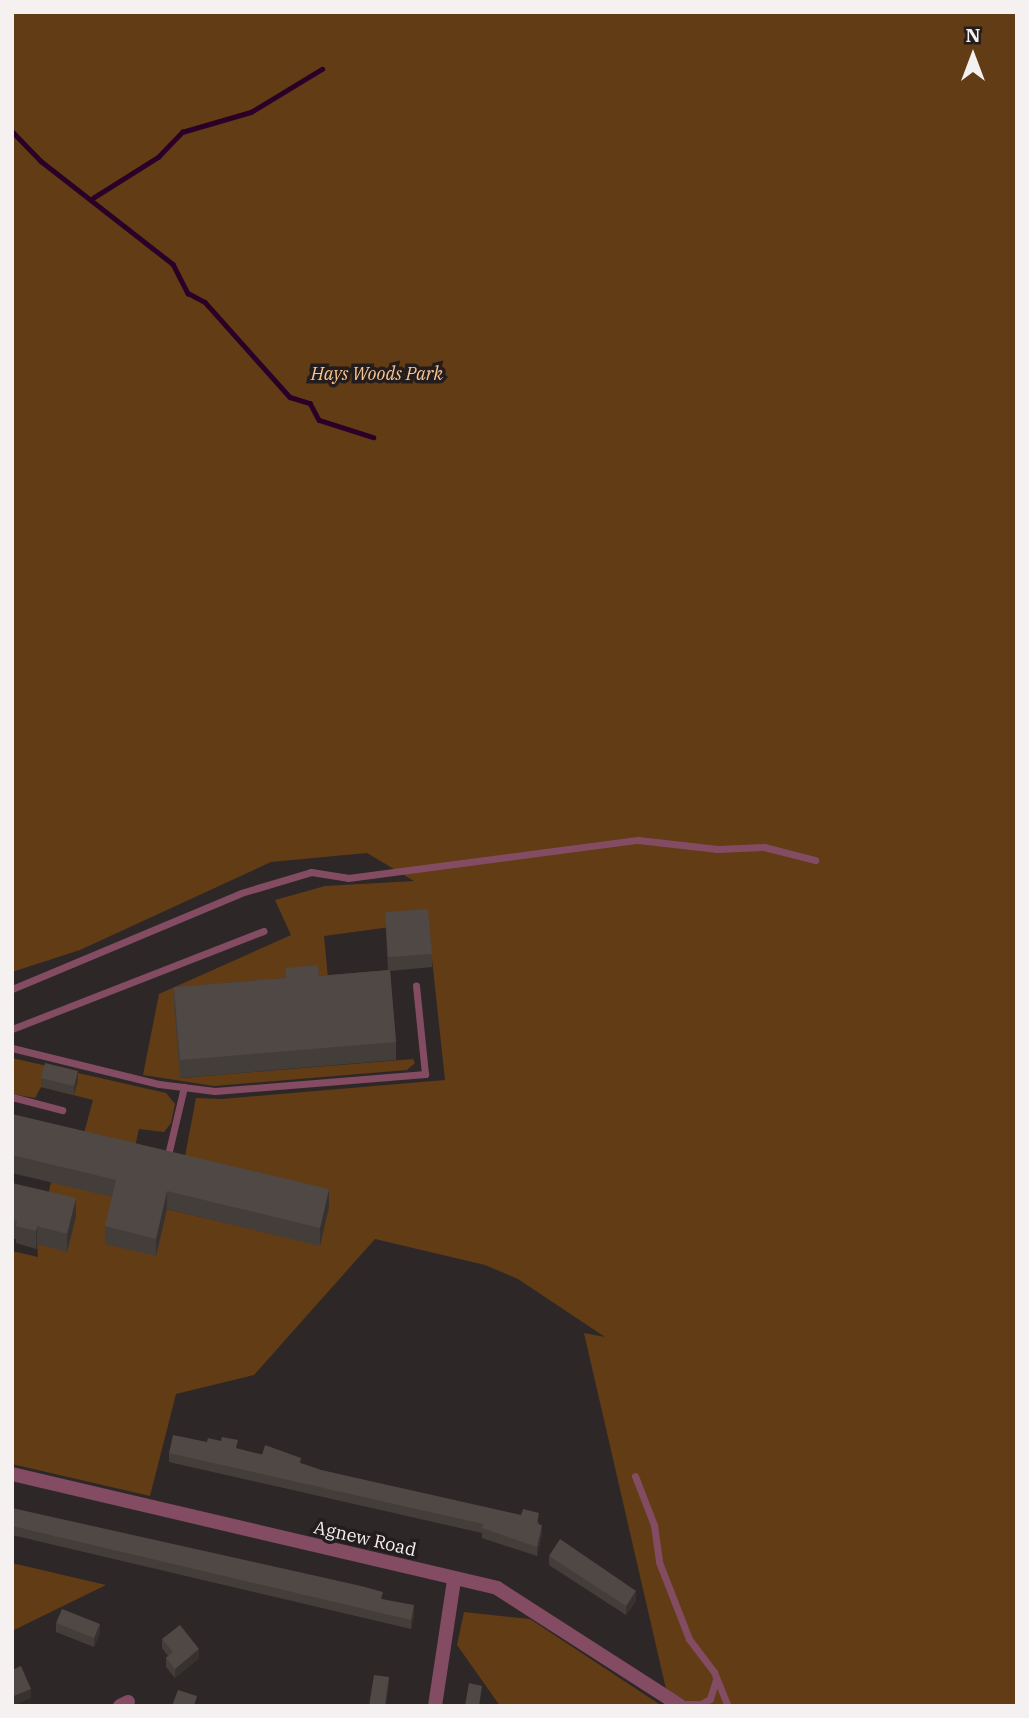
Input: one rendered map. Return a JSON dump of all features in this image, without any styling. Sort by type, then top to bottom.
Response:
[{"type":"street","name":"Agnew Road","points":[[12,1474],[497,1588],[679,1705]]},
{"type":"street","points":[[435,1706],[454,1580]]},
{"type":"lane","points":[[12,989],[241,892],[311,872],[348,878],[638,840],[717,849],[764,847],[815,860]]},
{"type":"lane","points":[[12,1029],[264,931]]},
{"type":"lane","points":[[12,1048],[184,1087],[215,1091],[425,1074],[416,985]]},
{"type":"lane","points":[[168,1155],[184,1087]]},
{"type":"lane","points":[[12,1097],[62,1110]]},
{"type":"lane","points":[[635,1476],[654,1525],[659,1562],[690,1639],[714,1672],[728,1706]]},
{"type":"lane","points":[[679,1705],[701,1704],[710,1699],[714,1672]]},
{"type":"green space","name":"Hays Woods Park","points":[[12,12],[1017,12],[1017,1706],[695,1706],[666,1689],[584,1333],[605,1337],[518,1279],[485,1265],[375,1239],[254,1375],[176,1394],[150,1496],[12,1464],[12,1251],[38,1257],[37,1244],[67,1251],[76,1216],[45,1208],[51,1182],[320,1245],[182,1172],[196,1098],[222,1099],[445,1080],[428,922],[324,936],[328,978],[181,1078],[413,1059],[415,1063],[407,1070],[214,1086],[143,1075],[159,994],[291,935],[275,900],[325,886],[414,881],[367,853],[271,862],[80,950],[12,972]]},
{"type":"green space","points":[[12,1058],[166,1093],[175,1104],[171,1123],[164,1132],[139,1129],[132,1160],[80,1148],[93,1100],[41,1087],[35,1098],[12,1094]]},
{"type":"green space","points":[[12,1563],[106,1585],[12,1631]]},
{"type":"green space","points":[[464,1612],[530,1619],[662,1706],[500,1706],[457,1645]]},
{"type":"building","points":[[428,909],[432,954],[388,957],[385,912]]},
{"type":"building","points":[[318,965],[319,976],[390,970],[396,1042],[180,1060],[174,987],[286,978],[285,968]]},
{"type":"building","points":[[45,1063],[78,1071],[74,1086],[41,1078]]},
{"type":"building","points":[[12,1114],[329,1189],[320,1228],[167,1191],[156,1239],[105,1226],[116,1180],[12,1155]]},
{"type":"building","points":[[12,1183],[76,1198],[67,1234],[37,1226],[36,1231],[16,1226],[17,1221],[12,1220]]},
{"type":"building","points":[[173,1435],[207,1442],[208,1438],[221,1441],[222,1437],[238,1440],[236,1448],[262,1455],[265,1445],[301,1458],[300,1463],[321,1470],[521,1515],[523,1509],[539,1513],[537,1524],[542,1525],[537,1547],[482,1528],[483,1524],[169,1453]]},
{"type":"building","points":[[12,1508],[383,1592],[381,1599],[414,1605],[411,1620],[12,1526]]},
{"type":"building","points":[[560,1539],[636,1591],[626,1606],[549,1556]]},
{"type":"building","points":[[62,1609],[100,1624],[94,1638],[56,1623]]},
{"type":"building","points":[[180,1625],[199,1649],[175,1669],[166,1658],[173,1652],[162,1639]]},
{"type":"building","points":[[21,1666],[31,1689],[12,1697],[12,1670]]},
{"type":"building","points":[[374,1675],[389,1677],[385,1706],[369,1706]]},
{"type":"building","points":[[469,1683],[482,1686],[479,1706],[465,1706]]},
{"type":"building","points":[[178,1690],[197,1696],[194,1706],[172,1706]]},
{"type":"waterway","points":[[93,198],[158,157],[182,132],[251,112],[322,69]]},
{"type":"waterway","points":[[12,131],[41,161],[173,264],[188,293],[205,302],[290,397],[310,403],[319,420],[373,437]]}]
